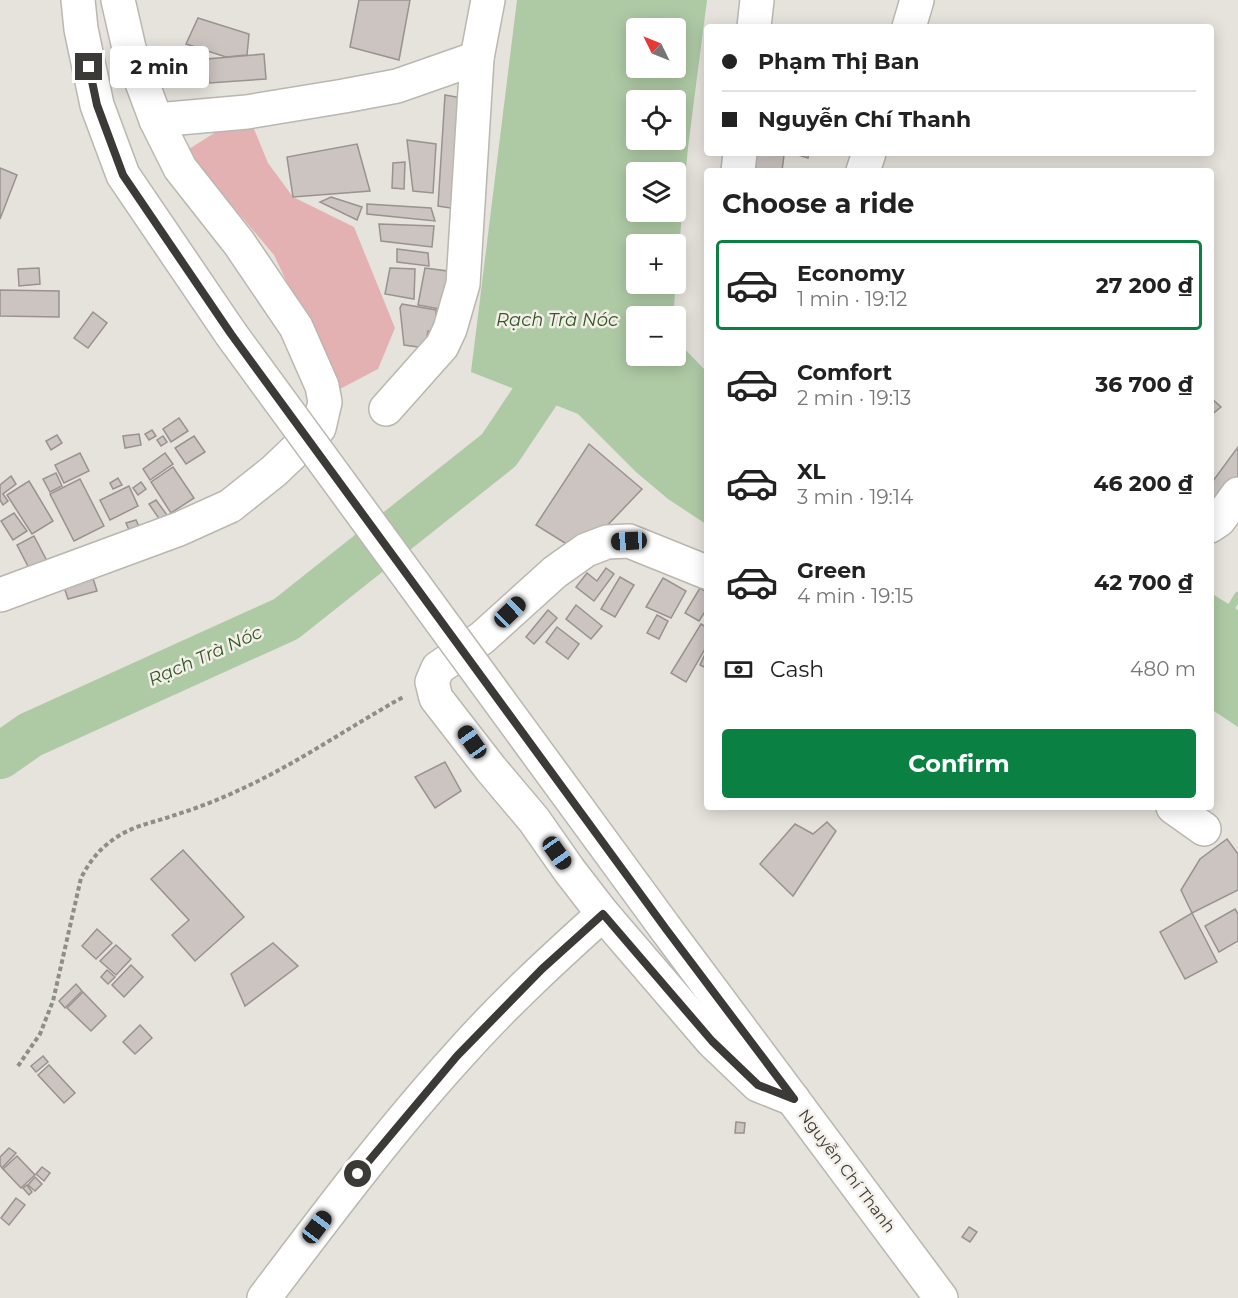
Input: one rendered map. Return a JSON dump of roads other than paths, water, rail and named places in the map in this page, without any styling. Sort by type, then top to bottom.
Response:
[{"type":"street","name":"Nguyễn Chí Thanh","points":[[78,0],[81,29],[97,105],[123,175],[231,334],[666,929],[941,1298]]},
{"type":"street","points":[[0,595],[179,529],[230,506],[274,471],[320,429],[325,402],[322,386],[296,327],[239,243],[180,168],[156,120],[129,48],[118,0]]},
{"type":"street","points":[[386,409],[442,346],[450,329],[463,284],[477,58],[488,0]]},
{"type":"street","points":[[754,24],[757,0]]},
{"type":"street","points":[[910,24],[917,0]]},
{"type":"street","points":[[156,120],[248,112],[397,86],[477,58]]},
{"type":"street","points":[[1214,523],[1238,494]]},
{"type":"street","points":[[704,571],[664,553],[629,541],[607,542],[586,550],[555,572],[482,638],[438,668],[432,682],[436,698],[534,820],[603,914],[712,1041],[758,1085],[794,1099]]},
{"type":"street","points":[[1177,810],[1204,830]]},
{"type":"street","points":[[264,1298],[344,1191],[457,1056],[542,969],[603,914]]},
{"type":"water","name":"Rạch Trà Nóc","points":[[517,0],[707,0],[686,170],[686,162],[626,162],[626,222],[681,222],[680,234],[626,234],[626,294],[675,294],[674,306],[626,306],[626,366],[686,366],[686,350],[704,369],[704,523],[668,499],[636,472],[578,414],[471,372]]},
{"type":"water","points":[[1214,595],[1238,610],[1238,727],[1214,711]]},
{"type":"waterway","name":"Rạch Trà Nóc","points":[[0,756],[30,735],[286,619],[499,450],[570,344]]},
{"type":"waterway","points":[[1227,614],[1238,596]]}]
